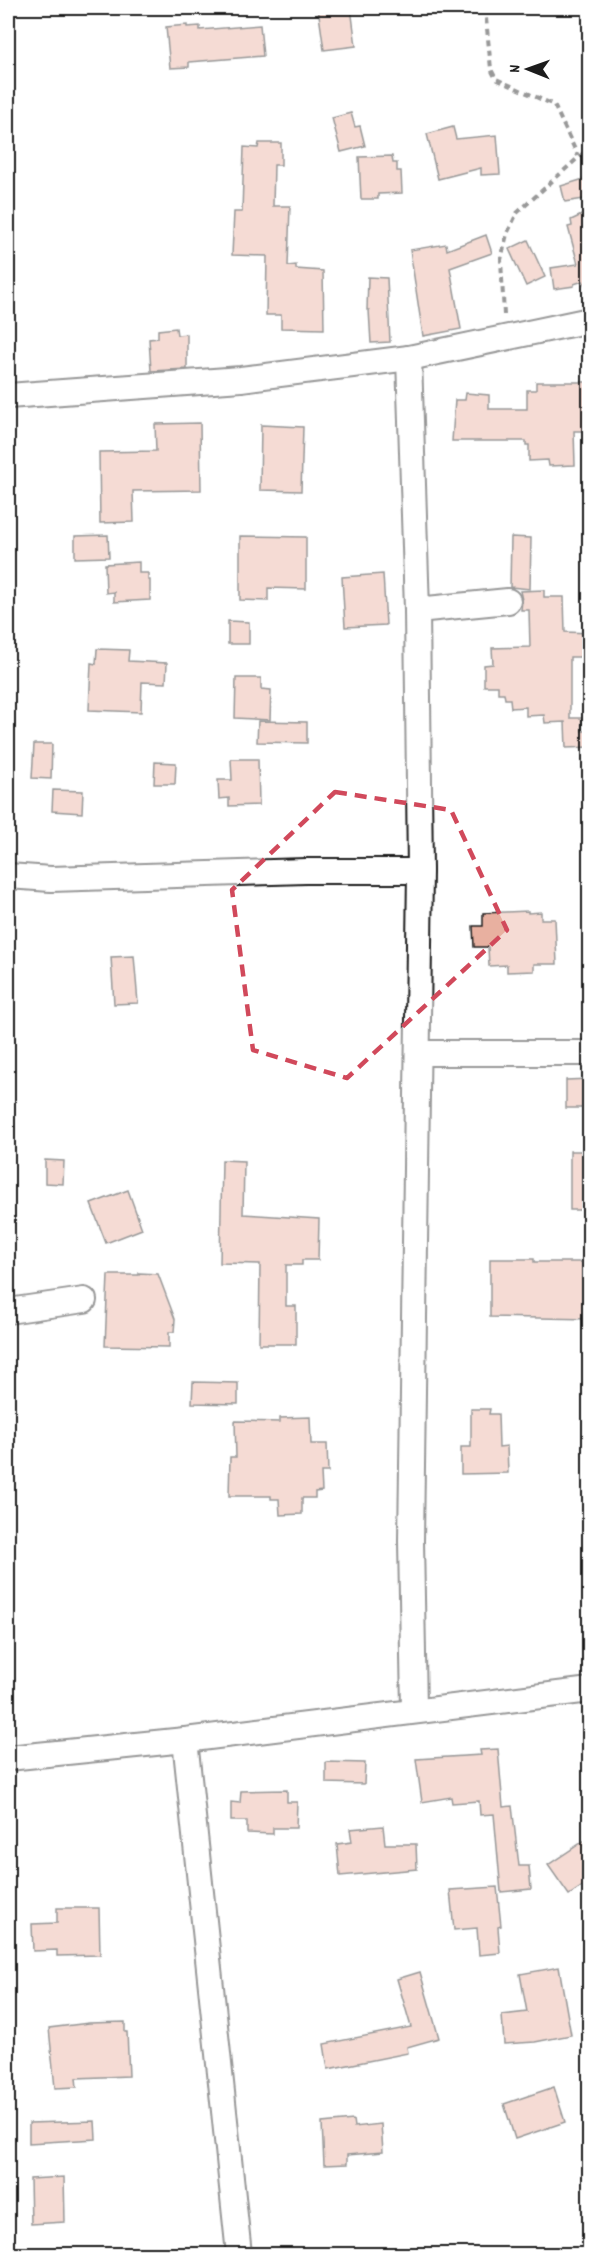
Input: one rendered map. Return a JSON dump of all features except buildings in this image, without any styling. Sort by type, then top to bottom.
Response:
[{"type":"street","points":[[8,396],[241,379],[409,358],[590,320]]},
{"type":"street","points":[[409,358],[417,610],[420,871],[411,1541],[414,1710]]},
{"type":"street","points":[[417,610],[508,601]]},
{"type":"street","points":[[8,876],[51,879],[306,871],[420,871]]},
{"type":"street","points":[[419,1053],[590,1053]]},
{"type":"street","points":[[8,1311],[84,1300]]},
{"type":"street","points":[[8,1758],[185,1740],[590,1690]]},
{"type":"street","points":[[185,1740],[239,2254]]},
{"type":"path","points":[[485,8],[491,69],[496,79],[554,105],[578,156]]},
{"type":"path","points":[[505,337],[501,260],[507,234],[518,213],[590,147]]},
{"type":"highlighted area","points":[[335,792],[451,810],[507,930],[347,1078],[253,1050],[232,890]]}]
